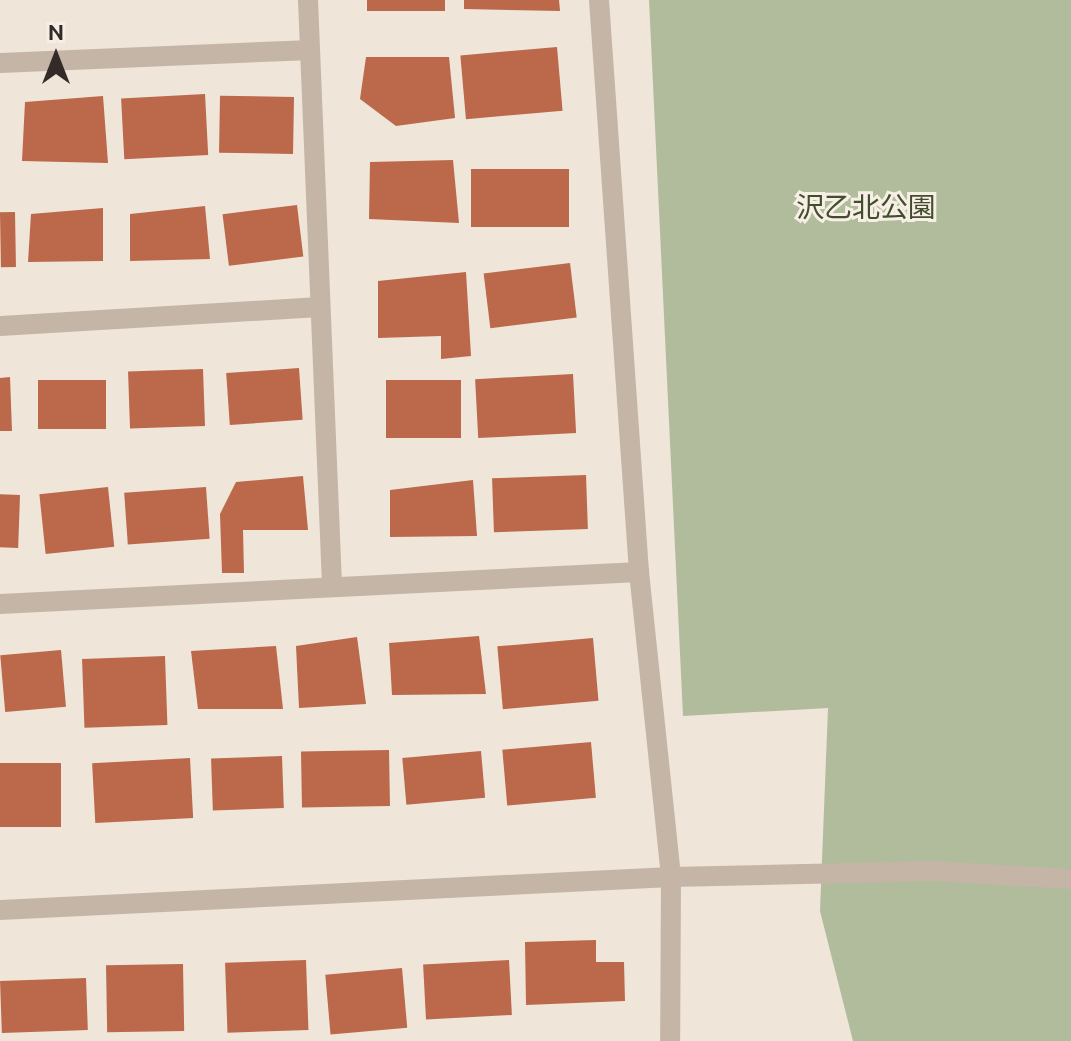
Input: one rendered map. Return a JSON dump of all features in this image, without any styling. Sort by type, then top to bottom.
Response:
[{"type":"street","points":[[308,0],[306,50],[332,585]]},
{"type":"street","points":[[599,0],[639,572],[671,877],[670,1041]]},
{"type":"street","points":[[0,63],[306,50]]},
{"type":"street","points":[[0,326],[319,307]]},
{"type":"street","points":[[0,604],[639,572]]},
{"type":"street","points":[[0,910],[671,877],[935,871],[1071,879]]},
{"type":"green space","name":"沢乙北公園","points":[[649,0],[1071,0],[1071,1041],[853,1041],[820,911],[828,708],[683,716]]},
{"type":"building","points":[[367,0],[445,0],[445,11],[367,11]]},
{"type":"building","points":[[464,0],[559,0],[560,11],[464,9]]},
{"type":"building","points":[[557,47],[563,111],[466,119],[460,55]]},
{"type":"building","points":[[366,57],[449,57],[455,118],[396,126],[360,99]]},
{"type":"building","points":[[205,94],[208,155],[124,159],[121,98]]},
{"type":"building","points":[[103,96],[108,163],[22,161],[25,102]]},
{"type":"building","points":[[220,96],[294,97],[293,154],[219,153]]},
{"type":"building","points":[[453,160],[459,223],[369,219],[370,162]]},
{"type":"building","points":[[471,169],[569,169],[569,227],[471,227]]},
{"type":"building","points":[[297,205],[303,257],[229,266],[223,214]]},
{"type":"building","points":[[205,206],[210,259],[130,261],[130,214]]},
{"type":"building","points":[[103,208],[103,261],[28,262],[31,214]]},
{"type":"building","points":[[0,212],[15,212],[16,267],[1,267]]},
{"type":"building","points":[[570,263],[577,318],[490,328],[484,274]]},
{"type":"building","points":[[466,272],[471,356],[441,359],[441,336],[378,338],[378,281]]},
{"type":"building","points":[[299,368],[303,420],[230,425],[226,373]]},
{"type":"building","points":[[203,369],[205,426],[130,429],[128,372]]},
{"type":"building","points":[[573,374],[576,433],[478,438],[475,379]]},
{"type":"building","points":[[10,377],[12,431],[0,431],[0,378]]},
{"type":"building","points":[[38,380],[106,380],[106,429],[38,429]]},
{"type":"building","points":[[386,380],[461,380],[461,438],[386,438]]},
{"type":"building","points":[[586,475],[588,529],[494,532],[492,478]]},
{"type":"building","points":[[303,476],[308,530],[243,530],[244,573],[222,573],[220,514],[236,482]]},
{"type":"building","points":[[473,480],[477,536],[390,537],[390,490]]},
{"type":"building","points":[[108,487],[114,547],[46,554],[39,494]]},
{"type":"building","points":[[206,487],[210,539],[128,545],[124,493]]},
{"type":"building","points":[[0,494],[20,495],[18,548],[0,547]]},
{"type":"building","points":[[479,636],[486,694],[392,695],[389,643]]},
{"type":"building","points":[[357,637],[366,704],[299,708],[296,646]]},
{"type":"building","points":[[593,638],[598,701],[503,709],[497,646]]},
{"type":"building","points":[[276,646],[283,709],[198,709],[191,651]]},
{"type":"building","points":[[61,650],[66,707],[5,712],[0,655]]},
{"type":"building","points":[[165,656],[167,725],[84,728],[82,659]]},
{"type":"building","points":[[591,742],[596,798],[507,806],[502,750]]},
{"type":"building","points":[[389,750],[390,806],[302,808],[301,752]]},
{"type":"building","points":[[481,751],[485,798],[406,805],[402,758]]},
{"type":"building","points":[[282,756],[284,808],[213,810],[211,758]]},
{"type":"building","points":[[190,758],[193,818],[95,823],[92,763]]},
{"type":"building","points":[[0,763],[61,763],[61,827],[0,827]]},
{"type":"building","points":[[596,940],[596,962],[624,962],[625,1001],[526,1005],[525,942]]},
{"type":"building","points":[[306,960],[308,1030],[227,1033],[225,963]]},
{"type":"building","points":[[509,960],[512,1015],[426,1019],[423,965]]},
{"type":"building","points":[[183,964],[184,1031],[107,1032],[106,965]]},
{"type":"building","points":[[402,968],[407,1028],[331,1034],[325,975]]},
{"type":"building","points":[[86,978],[88,1030],[2,1033],[0,981]]}]
